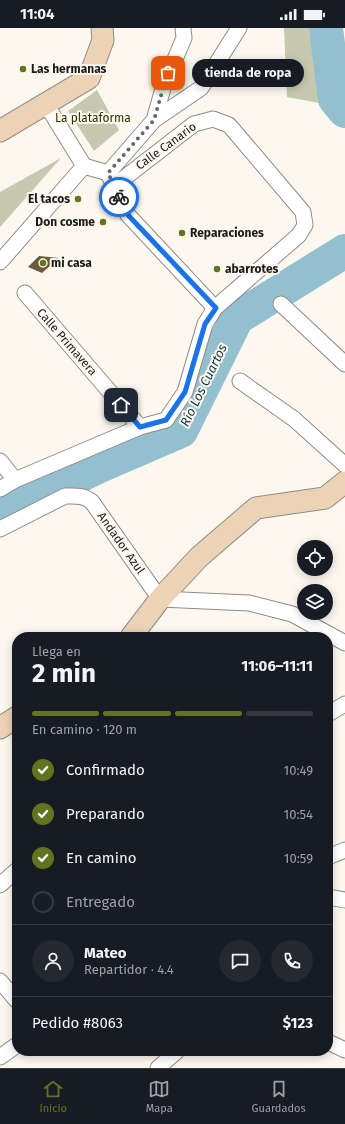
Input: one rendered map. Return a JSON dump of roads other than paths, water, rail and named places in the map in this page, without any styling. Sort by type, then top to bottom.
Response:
[{"type":"street","points":[[0,131],[89,78],[103,40],[102,28]]},
{"type":"street","points":[[154,120],[164,85],[184,38],[184,28]]},
{"type":"street","points":[[111,179],[154,120],[201,88],[239,28]]},
{"type":"street","points":[[0,489],[16,480],[140,427],[166,420],[185,392],[205,324],[216,308],[128,215],[111,179],[84,166],[46,104]]},
{"type":"street","name":"Calle Canario","points":[[111,179],[194,124],[213,119],[229,125],[302,212],[305,225],[299,235],[216,308]]},
{"type":"street","points":[[0,262],[84,166]]},
{"type":"street","name":"Calle Primavera","points":[[26,293],[140,427]]},
{"type":"street","points":[[281,304],[345,364]]},
{"type":"street","points":[[240,381],[294,419],[345,465]]},
{"type":"street","points":[[0,461],[16,480]]},
{"type":"street","points":[[135,632],[160,599],[199,557],[256,508],[326,498],[345,482]]},
{"type":"street","name":"Andador Azul","points":[[0,529],[65,496],[86,497],[92,502],[160,599]]},
{"type":"street","points":[[160,599],[248,603],[292,614],[325,632]]},
{"type":"street","points":[[333,636],[345,643]]},
{"type":"street","points":[[333,711],[345,704]]},
{"type":"street","points":[[0,728],[12,720]]},
{"type":"street","points":[[333,855],[345,850]]},
{"type":"street","points":[[0,885],[12,874]]},
{"type":"street","points":[[333,898],[345,900]]},
{"type":"street","points":[[0,982],[12,995]]},
{"type":"street","points":[[333,1044],[345,1050]]},
{"type":"street","points":[[0,1057],[12,1049]]},
{"type":"street","points":[[158,1068],[171,1056]]},
{"type":"waterway","name":"Río Los Cuartos","points":[[326,28],[335,99],[345,111]]},
{"type":"waterway","name":"Río Los Cuartos","points":[[0,514],[100,466],[181,431],[237,318],[345,251]]},
{"type":"place","name":"Las hermanas","points":[[23,69]]},
{"type":"place","name":"tienda de ropa","points":[[168,73]]},
{"type":"place","name":"El tacos","points":[[78,199]]},
{"type":"place","name":"Don cosme","points":[[103,222]]},
{"type":"place","name":"Reparaciones","points":[[182,233]]},
{"type":"place","name":"mi casa","points":[[43,263]]},
{"type":"place","name":"abarrotes","points":[[217,269]]},
{"type":"park label","name":"La plataforma","points":[[93,118]]}]
